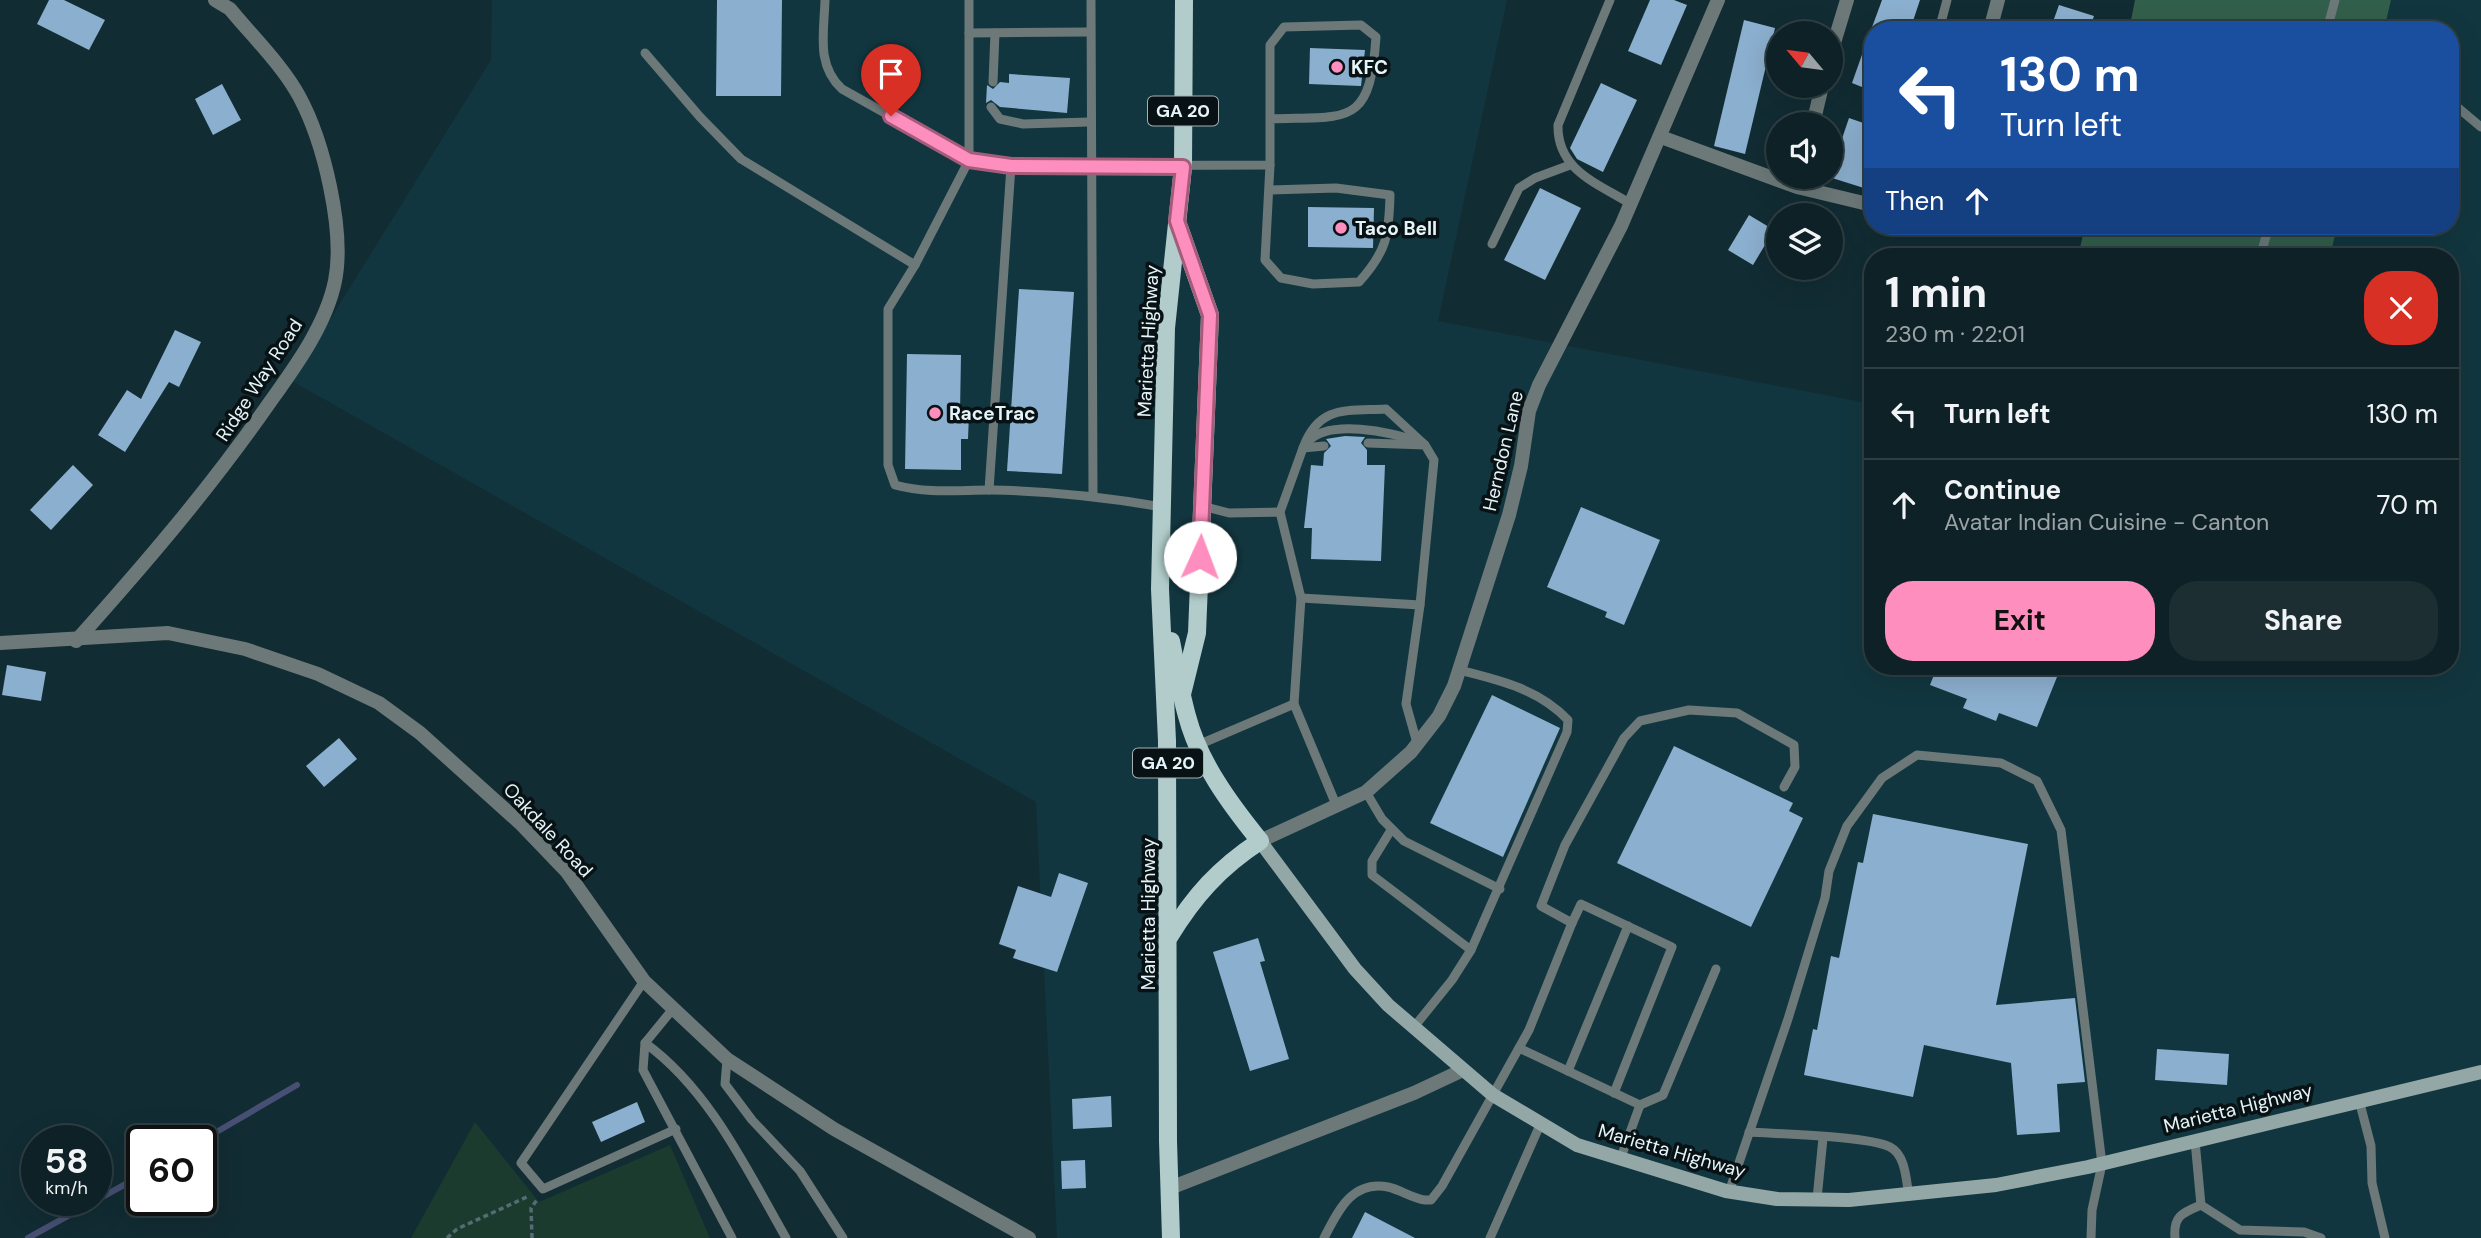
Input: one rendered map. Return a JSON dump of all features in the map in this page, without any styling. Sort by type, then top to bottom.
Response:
[{"type":"main road","name":"Marietta Highway","points":[[1171,1238],[1167,741],[1160,589],[1164,507],[1166,328],[1183,167],[1184,0]]},
{"type":"main road","name":"Marietta Highway","points":[[1177,221],[1210,315],[1197,633],[1182,694]]},
{"type":"main road","name":"Marietta Highway","points":[[1160,589],[1182,694],[1198,745],[1236,812],[1261,841],[1354,969],[1414,1027],[1493,1095],[1577,1145],[1729,1192],[1777,1199],[1909,1196],[1996,1185],[2102,1164],[2481,1072]]},
{"type":"main road","points":[[1170,937],[1194,898],[1242,853],[1261,841]]},
{"type":"street","name":"Ridge Way Road","points":[[76,641],[145,566],[223,469],[291,373],[327,308],[335,282],[339,253],[336,220],[326,173],[299,96],[230,9],[215,0]]},
{"type":"street","name":"Herndon Lane","points":[[1261,841],[1366,792],[1411,752],[1439,716],[1459,670],[1509,515],[1521,466],[1529,411],[1539,385],[1631,204],[1718,0]]},
{"type":"street","points":[[1841,21],[1847,0]]},
{"type":"street","points":[[1992,21],[1998,0]]},
{"type":"street","points":[[1661,137],[1766,171]]},
{"type":"street","points":[[1821,189],[1864,203]]},
{"type":"street","name":"Oakdale Road","points":[[0,643],[76,641],[168,633],[245,649],[318,674],[379,703],[419,733],[510,814],[567,872],[644,981],[671,1010],[727,1059],[834,1129],[1029,1238]]},
{"type":"street","points":[[1170,1188],[1414,1093],[1463,1070]]},
{"type":"lane","points":[[825,0],[824,57],[828,76],[842,89],[969,160],[1011,166],[1270,165]]},
{"type":"lane","points":[[969,0],[969,160],[915,265],[888,309],[888,464],[895,485],[922,492],[989,490],[1093,494],[1164,507]]},
{"type":"lane","points":[[1091,0],[1089,164],[1093,494]]},
{"type":"lane","points":[[1610,0],[1558,125],[1558,144],[1570,165],[1631,204]]},
{"type":"lane","points":[[1941,21],[1947,0]]},
{"type":"lane","points":[[2329,21],[2335,0]]},
{"type":"lane","points":[[1269,190],[1336,188],[1390,195],[1389,228],[1380,258],[1359,282],[1313,284],[1281,278],[1265,260],[1270,165],[1270,119],[1270,45],[1284,27],[1361,25],[1376,37],[1373,74],[1362,102],[1345,116],[1270,119]]},
{"type":"lane","points":[[969,33],[1090,32]]},
{"type":"lane","points":[[993,82],[995,33]]},
{"type":"lane","points":[[645,53],[700,117],[741,159],[915,265]]},
{"type":"lane","points":[[991,107],[1000,119],[1023,124],[1089,122]]},
{"type":"lane","points":[[2459,109],[2481,127]]},
{"type":"lane","points":[[1492,244],[1519,188],[1535,178],[1570,165]]},
{"type":"lane","points":[[989,490],[1011,166]]},
{"type":"lane","points":[[1337,807],[1294,704],[1301,598],[1280,512],[1310,429],[1336,411],[1386,409],[1425,445],[1434,460],[1420,605],[1406,704],[1417,743]]},
{"type":"lane","points":[[1303,448],[1313,435],[1368,429],[1397,433],[1425,445]]},
{"type":"lane","points":[[1368,443],[1425,445]]},
{"type":"lane","points":[[1303,448],[1324,446]]},
{"type":"lane","points":[[1202,506],[1229,513],[1280,512]]},
{"type":"lane","points":[[1301,598],[1420,605]]},
{"type":"lane","points":[[1414,1027],[1452,980],[1471,950],[1567,732],[1568,720],[1521,687],[1459,670]]},
{"type":"lane","points":[[1198,745],[1294,704]]},
{"type":"lane","points":[[1572,923],[1541,906],[1565,845],[1624,738],[1640,721],[1689,710],[1737,713],[1794,745],[1795,767],[1784,787]]},
{"type":"lane","points":[[1729,1192],[1825,898],[1829,871],[1847,826],[1882,778],[1917,755],[2001,763],[2037,781],[2062,830],[2102,1164],[2092,1210],[2091,1238]]},
{"type":"lane","points":[[1366,792],[1391,830],[1404,841],[1500,889]]},
{"type":"lane","points":[[1391,830],[1372,861],[1372,875],[1471,950]]},
{"type":"lane","points":[[1324,1238],[1338,1211],[1355,1191],[1369,1186],[1386,1187],[1417,1199],[1431,1200],[1519,1048],[1538,1010],[1581,904],[1672,947],[1614,1093]]},
{"type":"lane","points":[[1568,1071],[1628,926]]},
{"type":"lane","points":[[1620,1160],[1640,1105],[1663,1095],[1716,969]]},
{"type":"lane","points":[[644,981],[521,1163],[543,1189],[676,1129]]},
{"type":"lane","points":[[671,1010],[645,1043],[643,1070],[732,1238]]},
{"type":"lane","points":[[645,1043],[665,1058],[728,1137],[786,1238]]},
{"type":"lane","points":[[1519,1048],[1640,1105]]},
{"type":"lane","points":[[727,1059],[725,1084],[752,1120],[800,1171],[843,1238]]},
{"type":"lane","points":[[2359,1100],[2371,1146],[2372,1183],[2385,1238]]},
{"type":"lane","points":[[1490,1238],[1541,1125]]},
{"type":"lane","points":[[1749,1132],[1851,1139],[1890,1147],[1902,1159],[1909,1196]]},
{"type":"lane","points":[[1816,1199],[1823,1138]]},
{"type":"lane","points":[[2195,1141],[2202,1205],[2240,1234],[2304,1232],[2321,1238]]},
{"type":"lane","points":[[2175,1238],[2174,1224],[2178,1215],[2202,1205]]},
{"type":"path","points":[[447,1238],[457,1230],[543,1189]]},
{"type":"path","points":[[532,1238],[531,1208],[543,1189]]},
{"type":"shaded area","points":[[492,0],[1507,0],[1438,321],[1864,402],[1864,675],[2459,675],[2459,248],[2332,248],[2335,235],[2459,235],[2459,21],[2386,21],[2391,0],[2481,0],[2481,1238],[1057,1238],[1036,802],[292,381],[491,60]]},
{"type":"green space","points":[[2135,0],[2391,0],[2386,21],[2131,21]]},
{"type":"green space","points":[[2083,235],[2335,235],[2332,248],[2080,248]]},
{"type":"green space","points":[[475,1122],[539,1202],[670,1145],[710,1238],[411,1238]]},
{"type":"building","points":[[49,0],[64,0],[105,20],[89,50],[37,24]]},
{"type":"building","points":[[717,0],[782,0],[781,96],[716,96]]},
{"type":"building","points":[[1650,0],[1674,0],[1687,5],[1661,65],[1628,51]]},
{"type":"building","points":[[1882,0],[1920,0],[1913,21],[1874,21]]},
{"type":"building","points":[[2059,5],[2094,16],[2092,21],[2053,21]]},
{"type":"building","points":[[1744,20],[1766,26],[1766,66],[1745,154],[1714,146]]},
{"type":"building","name":"KFC","points":[[1310,48],[1365,50],[1361,86],[1309,84]]},
{"type":"building","points":[[1864,49],[1864,88],[1852,83]]},
{"type":"building","points":[[1009,74],[1070,78],[1067,113],[1000,107],[991,100],[986,103],[987,85],[993,89],[1000,82],[1009,83]]},
{"type":"building","points":[[1601,83],[1637,100],[1603,172],[1577,159],[1570,148]]},
{"type":"building","points":[[222,84],[241,120],[213,135],[195,99]]},
{"type":"building","points":[[1849,118],[1864,123],[1864,188],[1843,181],[1843,136]]},
{"type":"building","points":[[1540,188],[1581,208],[1545,280],[1504,260]]},
{"type":"building","name":"Taco Bell","points":[[1308,207],[1374,208],[1373,248],[1308,247]]},
{"type":"building","points":[[1749,215],[1766,225],[1766,243],[1753,265],[1728,250]]},
{"type":"building","points":[[1019,289],[1074,292],[1062,474],[1007,471]]},
{"type":"building","points":[[175,330],[201,342],[179,387],[169,382],[125,452],[98,435],[127,390],[141,399]]},
{"type":"building","name":"RaceTrac","points":[[907,354],[961,355],[960,412],[969,414],[968,439],[961,439],[961,470],[905,469]]},
{"type":"building","points":[[1365,437],[1361,443],[1367,450],[1367,465],[1385,465],[1381,561],[1311,559],[1312,528],[1304,528],[1311,465],[1323,466],[1324,453],[1331,446],[1326,439]]},
{"type":"building","points":[[73,465],[93,485],[51,530],[30,510]]},
{"type":"building","points":[[1581,507],[1660,540],[1624,625],[1605,617],[1607,612],[1547,587]]},
{"type":"building","points":[[7,665],[46,672],[41,701],[2,695]]},
{"type":"building","points":[[1934,675],[2058,675],[2037,727],[1999,713],[1996,721],[1963,708],[1967,699],[1930,685]]},
{"type":"building","points":[[1492,695],[1560,728],[1503,857],[1430,823]]},
{"type":"building","points":[[339,738],[357,759],[324,787],[306,766]]},
{"type":"building","points":[[1674,746],[1793,803],[1789,811],[1803,818],[1751,927],[1617,863]]},
{"type":"building","points":[[1873,814],[2028,844],[1996,1005],[2075,998],[2085,1082],[2057,1084],[2060,1132],[2017,1135],[2011,1063],[1924,1045],[1913,1097],[1804,1075],[1813,1029],[1817,1030],[1831,956],[1839,958],[1858,862],[1863,863]]},
{"type":"building","points":[[1059,873],[1088,883],[1057,972],[1013,958],[1016,950],[999,944],[1018,886],[1051,897]]},
{"type":"building","points":[[1258,938],[1265,961],[1260,962],[1289,1059],[1250,1071],[1213,952]]},
{"type":"building","points":[[2157,1049],[2229,1054],[2227,1085],[2155,1080]]},
{"type":"building","points":[[1111,1096],[1112,1127],[1073,1129],[1072,1099]]},
{"type":"building","points":[[637,1102],[645,1122],[601,1142],[592,1122]]},
{"type":"building","points":[[1085,1160],[1086,1188],[1062,1189],[1061,1161]]},
{"type":"building","points":[[1365,1212],[1415,1238],[1352,1238]]},
{"type":"waterway","points":[[217,1132],[297,1085]]},
{"type":"waterway","points":[[28,1238],[126,1184]]},
{"type":"place","name":"KFC","points":[[1337,67]]},
{"type":"place","name":"Taco Bell","points":[[1341,228]]},
{"type":"place","name":"RaceTrac","points":[[935,413]]},
{"type":"route","points":[[891,116],[969,160],[1011,166],[1089,164],[1183,167],[1177,221],[1210,315],[1200,557]]}]
